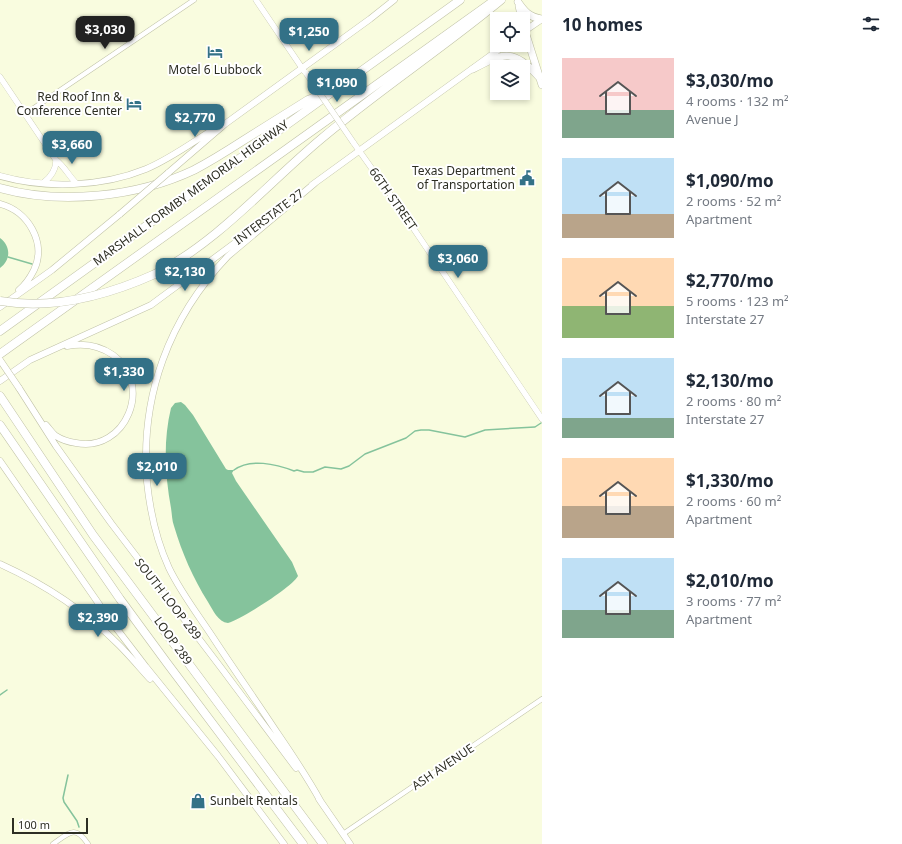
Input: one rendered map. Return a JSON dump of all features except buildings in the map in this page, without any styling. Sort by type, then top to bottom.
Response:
[{"type":"highway","name":"MARSHALL FORMBY MEMORIAL HIGHWAY","points":[[0,331],[460,0]]},
{"type":"highway","name":"MARSHALL FORMBY MEMORIAL HIGHWAY","points":[[0,354],[495,0]]},
{"type":"highway","points":[[0,301],[16,304],[47,304],[86,298],[124,288],[170,266],[220,231],[324,137],[502,0]]},
{"type":"highway","points":[[518,1],[520,12]]},
{"type":"highway","points":[[518,1],[526,14],[533,18],[542,19]]},
{"type":"highway","points":[[530,50],[542,85]]},
{"type":"highway","points":[[473,69],[492,59],[506,56],[520,60],[527,64],[539,77]]},
{"type":"highway","points":[[0,188],[31,194],[54,196],[101,194],[136,190],[194,170],[308,100],[334,90]]},
{"type":"highway","name":"LOOP 289","points":[[1,398],[93,535],[323,844]]},
{"type":"highway","name":"LOOP 289","points":[[0,425],[134,618],[303,844]]},
{"type":"main road","points":[[0,176],[28,182],[62,184],[109,179],[130,175],[147,168],[176,153],[234,117],[304,70],[394,0]]},
{"type":"main road","points":[[530,25],[542,19]]},
{"type":"main road","name":"INTERSTATE 27","points":[[0,381],[30,360],[151,305],[359,150],[496,52]]},
{"type":"main road","points":[[0,307],[52,270],[234,117]]},
{"type":"main road","points":[[315,183],[228,256],[215,270],[189,306],[167,348],[159,369],[150,406],[146,452],[148,491],[151,510],[156,531],[170,568],[194,610],[303,772],[321,802]]},
{"type":"main road","points":[[0,204],[12,208],[26,219],[35,235],[38,253],[34,270],[30,278],[0,307]]},
{"type":"main road","points":[[30,360],[68,346],[79,344],[92,345],[107,350],[115,356],[129,372],[132,382],[132,405],[126,419],[120,428],[114,433],[99,441],[80,444],[64,440],[56,436],[37,416]]},
{"type":"main road","name":"SOUTH LOOP 289","points":[[0,360],[56,446],[110,524],[222,669],[321,802],[350,844]]},
{"type":"main road","points":[[0,461],[107,616],[146,667],[189,719],[265,817],[284,844]]},
{"type":"main road","points":[[0,564],[62,598],[89,618],[119,645],[189,719]]},
{"type":"street","points":[[25,114],[194,0]]},
{"type":"street","name":"66TH STREET","points":[[256,0],[542,418]]},
{"type":"street","points":[[0,77],[56,160],[76,183]]},
{"type":"street","points":[[43,183],[54,171],[56,160]]},
{"type":"street","name":"ASH AVENUE","points":[[343,834],[542,699]]},
{"type":"street","points":[[53,844],[72,832],[81,834],[88,844]]},
{"type":"shaded area","points":[[0,238],[4,241],[8,249],[8,257],[4,265],[0,268]]},
{"type":"shaded area","points":[[181,402],[193,415],[226,469],[234,470],[232,473],[236,481],[292,562],[298,576],[286,588],[266,602],[228,623],[221,620],[216,615],[197,584],[184,556],[173,522],[167,483],[166,445],[168,420],[171,408],[175,403]]},
{"type":"waterway","points":[[8,257],[32,264]]},
{"type":"waterway","points":[[234,470],[240,466],[255,463],[271,464],[294,471],[297,470],[304,472],[313,472],[325,467],[341,469],[349,466],[365,454],[406,438],[415,431],[429,430],[465,437],[485,430],[535,427],[541,423]]},
{"type":"waterway","points":[[0,695],[7,690]]},
{"type":"waterway","points":[[68,775],[63,798],[79,827]]},
{"type":"place","name":"Motel 6 Lubbock","points":[[215,52]]},
{"type":"place","name":"Red Roof Inn & Conference Center","points":[[134,104]]},
{"type":"place","name":"Texas Department of Transportation","points":[[527,178]]},
{"type":"place","name":"Sunbelt Rentals","points":[[198,801]]}]
